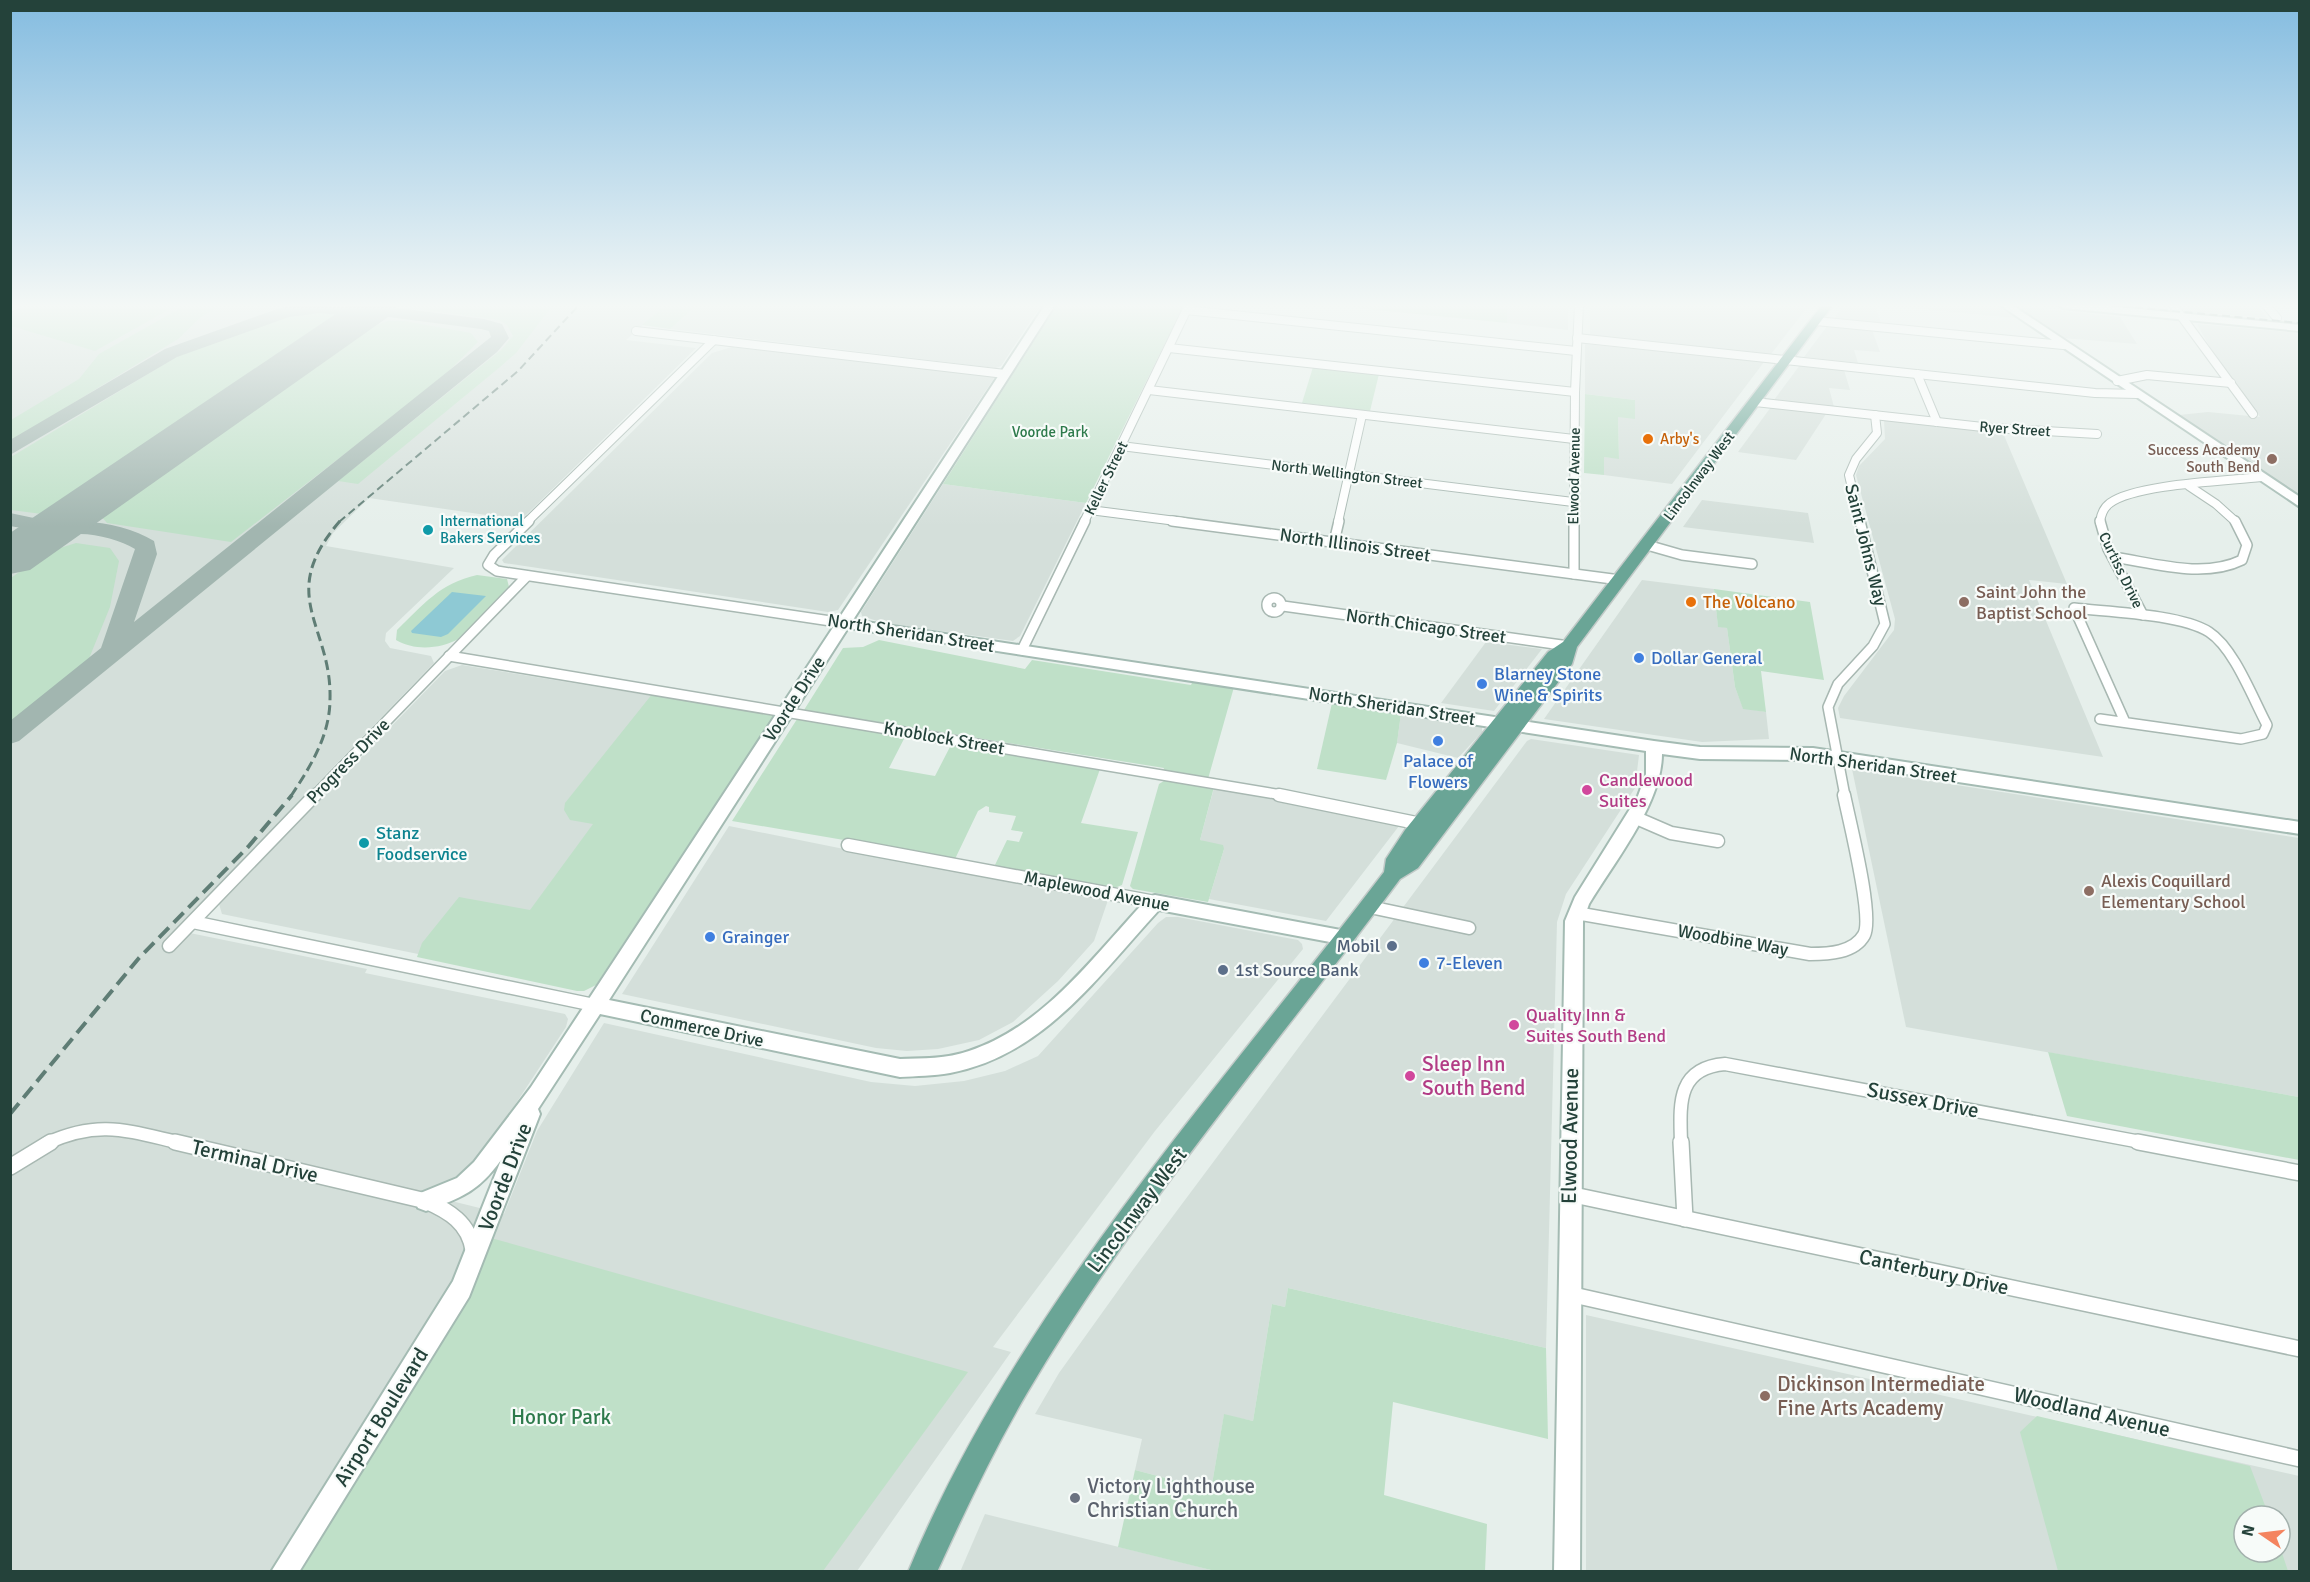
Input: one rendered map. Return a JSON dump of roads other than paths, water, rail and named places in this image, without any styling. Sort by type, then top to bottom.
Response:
[{"type":"main road","name":"Lincolnway West","points":[[922,1572],[961,1483],[998,1415],[1045,1338],[1096,1263],[1393,874],[1411,863],[1430,825],[1508,724],[1566,660],[1569,646],[1773,379]]},
{"type":"street","name":"North Sheridan Street","points":[[674,379],[494,555],[488,565],[494,571],[1654,747],[1700,753],[1794,752],[2300,828]]},
{"type":"street","name":"Voorde Drive","points":[[426,1202],[465,1185],[482,1169],[538,1093],[1002,379]]},
{"type":"street","name":"Keller Street","points":[[1022,650],[1154,379]]},
{"type":"street","points":[[1453,379],[1575,392]]},
{"type":"street","name":"Elwood Avenue","points":[[1574,574],[1575,379]]},
{"type":"street","points":[[1919,379],[1937,422]]},
{"type":"street","points":[[1965,379],[2124,395],[2137,394]]},
{"type":"street","points":[[2114,379],[2300,503]]},
{"type":"street","points":[[2117,381],[2128,379]]},
{"type":"street","points":[[2187,379],[2231,383]]},
{"type":"street","points":[[2228,379],[2253,414]]},
{"type":"street","points":[[1149,390],[1574,439]]},
{"type":"street","name":"Ryer Street","points":[[1755,402],[1937,422],[2097,434]]},
{"type":"street","points":[[1334,542],[1362,415]]},
{"type":"street","name":"Saint Johns Way","points":[[1867,915],[1828,716],[1832,693],[1879,637],[1885,624],[1848,475],[1852,463],[1877,437],[1879,428],[1875,415]]},
{"type":"street","name":"North Wellington Street","points":[[1121,446],[1573,502]]},
{"type":"street","name":"Curtiss Drive","points":[[2143,615],[2100,528],[2100,515],[2105,508],[2122,496],[2262,477]]},
{"type":"street","points":[[2114,557],[2212,568],[2231,566],[2242,560],[2247,546],[2239,526],[2189,486]]},
{"type":"street","name":"North Illinois Street","points":[[1090,510],[1620,580]]},
{"type":"street","points":[[1647,545],[1682,555],[1752,564]]},
{"type":"street","name":"Progress Drive","points":[[169,946],[527,576]]},
{"type":"street","name":"North Chicago Street","points":[[1283,606],[1569,646]]},
{"type":"street","points":[[2100,719],[2241,739],[2263,734],[2268,725],[2233,660],[2219,640],[2193,626],[2143,615],[2074,608],[2125,722]]},
{"type":"street","name":"Knoblock Street","points":[[449,656],[1309,800],[1430,825]]},
{"type":"street","name":"Elwood Avenue","points":[[1567,1572],[1572,964],[1576,913],[1651,786],[1654,747]]},
{"type":"street","points":[[1634,817],[1671,833],[1718,842]]},
{"type":"street","name":"Maplewood Avenue","points":[[848,844],[1346,938]]},
{"type":"street","name":"Commerce Drive","points":[[193,922],[900,1068],[948,1065],[990,1053],[1009,1044],[1048,1017],[1155,902]]},
{"type":"street","points":[[1370,906],[1469,928]]},
{"type":"street","name":"Woodbine Way","points":[[1576,913],[1824,954],[1848,950],[1857,944],[1867,932],[1867,915]]},
{"type":"street","name":"Sussex Drive","points":[[1685,1219],[1681,1095],[1693,1074],[1715,1065],[1738,1065],[2300,1173]]},
{"type":"street","name":"Voorde Drive","points":[[473,1260],[538,1093]]},
{"type":"street","name":"Terminal Drive","points":[[10,1167],[60,1136],[97,1127],[116,1128],[445,1208],[458,1218],[472,1244],[473,1260]]},
{"type":"street","name":"Canterbury Drive","points":[[1569,1194],[2300,1349]]},
{"type":"street","name":"Airport Boulevard","points":[[284,1572],[461,1290],[473,1260]]},
{"type":"street","name":"Woodland Avenue","points":[[1569,1294],[2300,1459]]},
{"type":"water","points":[[452,592],[486,596],[448,634],[441,637],[412,633],[411,631]]},
{"type":"railway","points":[[340,521],[509,379]]},
{"type":"railway","points":[[291,796],[318,750],[327,726],[330,699],[328,673],[311,610],[309,591],[311,570],[321,547],[340,521]]},
{"type":"railway","points":[[10,1114],[139,958],[248,847],[292,795]]},
{"type":"place","name":"Arby's","points":[[1648,439]]},
{"type":"place","name":"Success Academy South Bend","points":[[2272,459]]},
{"type":"place","name":"International Bakers Services","points":[[428,530]]},
{"type":"place","name":"The Volcano","points":[[1691,602]]},
{"type":"place","name":"Saint John the Baptist School","points":[[1964,602]]},
{"type":"place","name":"Dollar General","points":[[1639,658]]},
{"type":"place","name":"Blarney Stone Wine & Spirits","points":[[1482,684]]},
{"type":"place","name":"Palace of Flowers","points":[[1438,741]]},
{"type":"place","name":"Candlewood Suites","points":[[1587,790]]},
{"type":"place","name":"Stanz Foodservice","points":[[364,843]]},
{"type":"place","name":"Alexis Coquillard Elementary School","points":[[2089,891]]},
{"type":"place","name":"Grainger","points":[[710,937]]},
{"type":"place","name":"Mobil","points":[[1392,946]]},
{"type":"place","name":"7-Eleven","points":[[1424,963]]},
{"type":"place","name":"1st Source Bank","points":[[1223,970]]},
{"type":"place","name":"Quality Inn & Suites South Bend","points":[[1514,1025]]},
{"type":"place","name":"Sleep Inn South Bend","points":[[1410,1076]]},
{"type":"place","name":"Dickinson Intermediate Fine Arts Academy","points":[[1765,1396]]},
{"type":"place","name":"Victory Lighthouse Christian Church","points":[[1075,1498]]},
{"type":"park label","name":"Voorde Park","points":[[1050,432]]},
{"type":"park label","name":"Honor Park","points":[[561,1417]]}]
